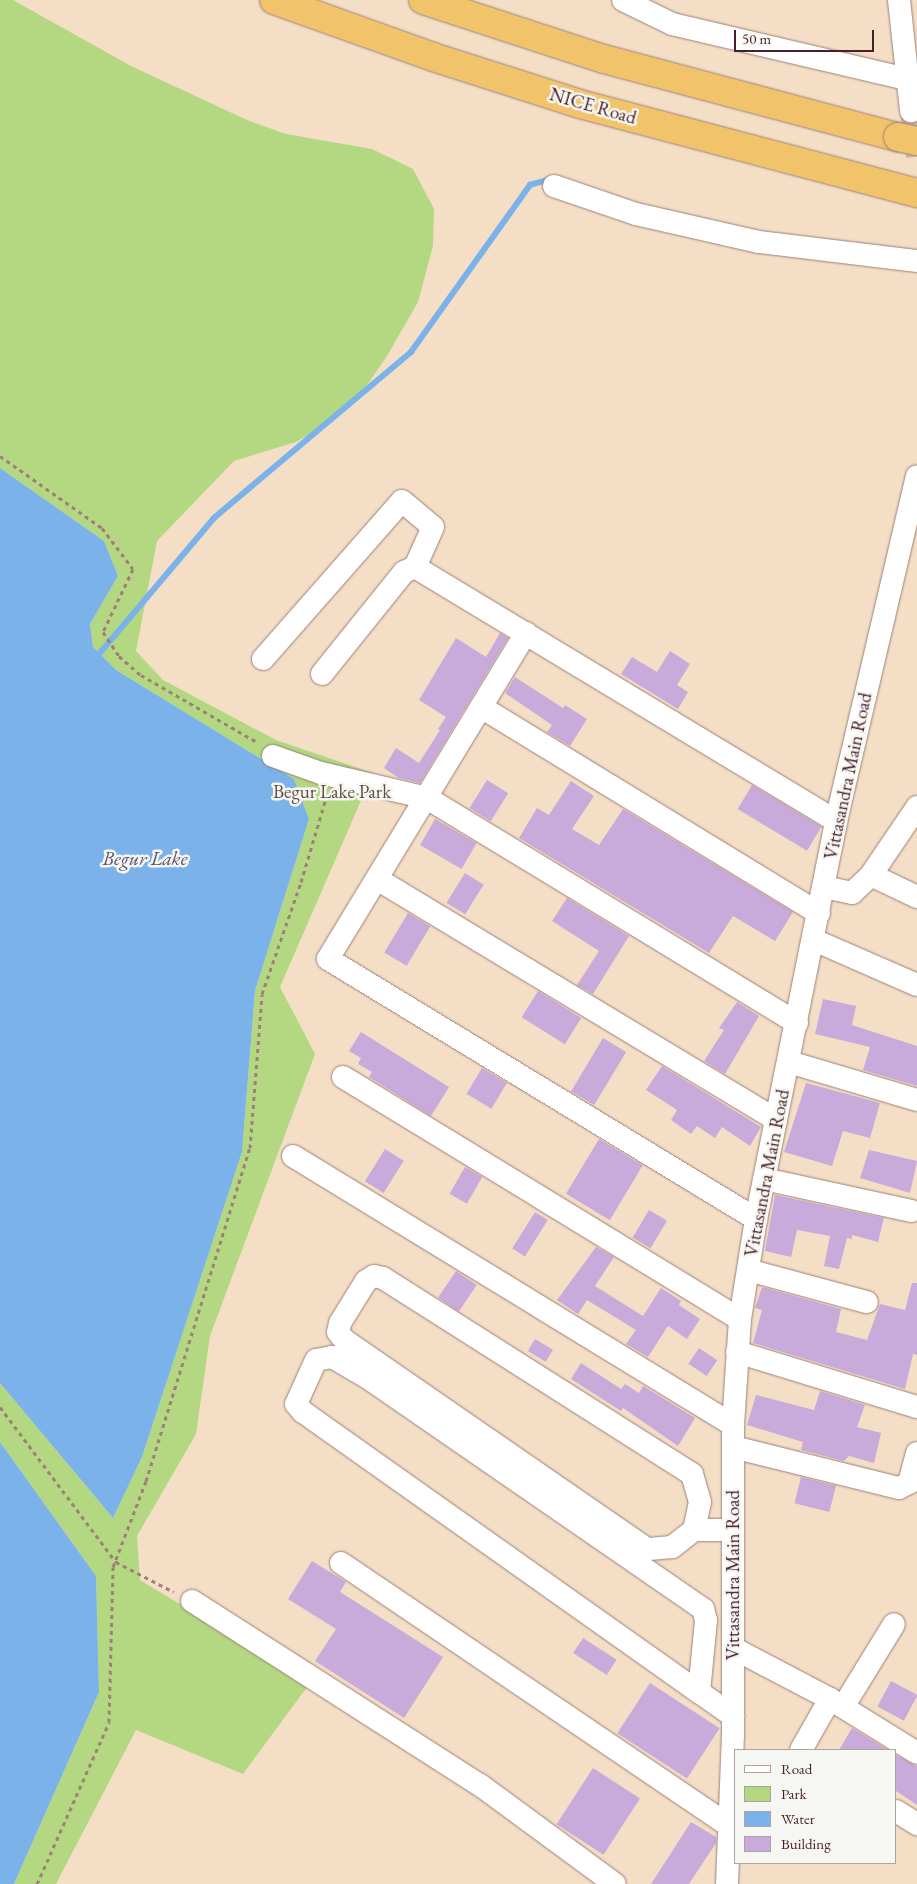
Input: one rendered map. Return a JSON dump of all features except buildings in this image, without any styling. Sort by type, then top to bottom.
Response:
[{"type":"highway","name":"NICE Road","points":[[274,0],[433,57],[580,104],[909,191]]},
{"type":"highway","points":[[423,0],[604,59],[908,139]]},
{"type":"street","points":[[899,0],[909,65],[911,111]]},
{"type":"street","points":[[628,2],[672,24],[909,65]]},
{"type":"street","points":[[554,186],[636,214],[760,242],[917,261]]},
{"type":"street","name":"Vittasandra Main Road","points":[[728,1884],[733,1716],[734,1436],[740,1319],[756,1219],[814,940],[836,821],[917,476]]},
{"type":"street","points":[[263,659],[402,501],[433,527],[414,567],[404,572],[322,674]]},
{"type":"street","points":[[414,567],[836,821]]},
{"type":"street","points":[[526,633],[328,959],[756,1219]]},
{"type":"street","points":[[481,708],[819,913]]},
{"type":"street","points":[[267,750],[320,773],[427,798],[797,1023]]},
{"type":"street","points":[[824,887],[852,893],[871,875],[917,807]]},
{"type":"street","points":[[871,875],[917,897]]},
{"type":"street","points":[[378,879],[776,1120]]},
{"type":"street","points":[[814,940],[917,985]]},
{"type":"street","points":[[789,1062],[917,1100]]},
{"type":"street","points":[[343,1077],[740,1319]]},
{"type":"street","points":[[293,1156],[734,1436],[899,1488],[909,1484],[917,1453]]},
{"type":"street","points":[[764,1179],[912,1211]]},
{"type":"street","points":[[748,1270],[867,1302]]},
{"type":"street","points":[[694,1530],[700,1502],[692,1474],[384,1278],[374,1276],[366,1281],[340,1323],[338,1332],[345,1341],[647,1549],[672,1547],[694,1530],[734,1530]]},
{"type":"street","points":[[737,1352],[917,1407]]},
{"type":"street","points":[[699,1692],[706,1620],[703,1609],[368,1378],[332,1356],[316,1360],[296,1404],[303,1412],[699,1692],[733,1716]]},
{"type":"street","points":[[341,1563],[731,1827]]},
{"type":"street","points":[[192,1601],[480,1785],[614,1884]]},
{"type":"street","points":[[802,1749],[894,1624]]},
{"type":"street","points":[[733,1648],[836,1703],[916,1752]]},
{"type":"street","points":[[897,1812],[917,1824]]},
{"type":"street","points":[[728,1884],[740,1864]]},
{"type":"path","points":[[0,456],[102,528],[132,569],[103,632],[119,656],[141,675],[267,750]]},
{"type":"path","points":[[37,1884],[109,1722],[116,1562],[146,1481],[250,1148],[262,994],[301,882],[327,793]]},
{"type":"path","points":[[0,1407],[116,1562],[192,1601]]},
{"type":"green space","name":"Begur Lake Park","points":[[0,0],[13,0],[131,66],[247,120],[286,134],[372,149],[413,169],[434,209],[433,246],[418,302],[387,356],[363,391],[324,426],[296,442],[234,461],[157,541],[136,651],[163,680],[276,740],[373,773],[280,987],[315,1054],[210,1336],[196,1434],[137,1536],[140,1580],[310,1683],[243,1774],[136,1730],[56,1884],[14,1884],[99,1692],[96,1576],[0,1442],[0,1383],[113,1518],[142,1457],[242,1152],[255,991],[309,819],[294,779],[116,670],[93,647],[90,624],[118,576],[104,541],[0,468]]},
{"type":"water","name":"Begur Lake","points":[[0,468],[104,541],[118,576],[90,624],[93,647],[116,670],[294,779],[309,819],[255,991],[242,1152],[142,1457],[113,1518],[0,1383]]},
{"type":"water","points":[[0,1442],[96,1576],[99,1692],[14,1884],[0,1884]]},
{"type":"waterway","points":[[95,659],[214,518],[411,352],[530,185],[551,179]]},
{"type":"tunnel","points":[[911,111],[917,157]]}]
